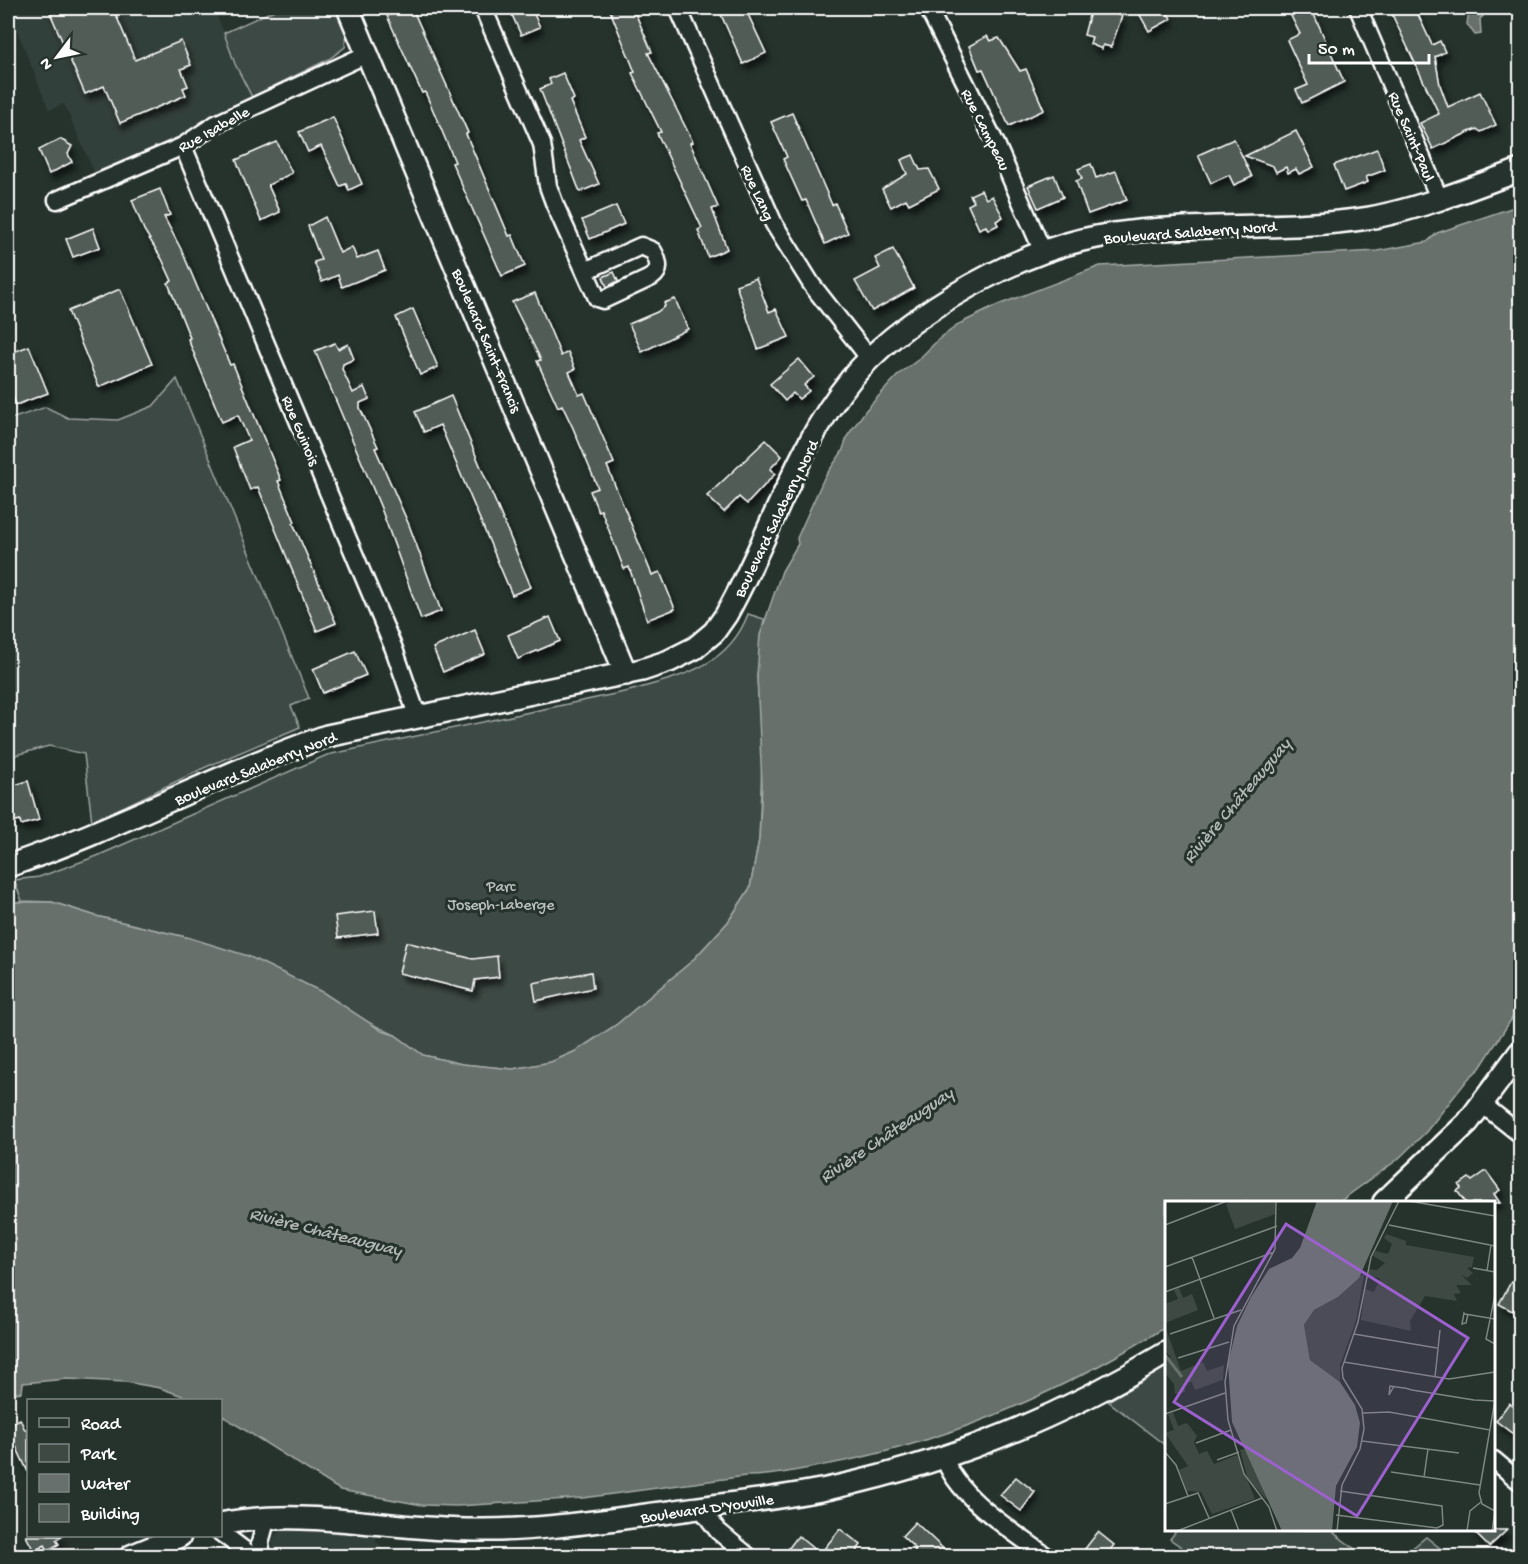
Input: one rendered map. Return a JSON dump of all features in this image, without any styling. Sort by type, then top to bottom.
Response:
[{"type":"street","name":"Boulevard Saint-Francis","points":[[348,8],[626,674]]},
{"type":"street","points":[[483,8],[542,144],[551,194],[585,271]]},
{"type":"street","name":"Rue Lang","points":[[678,8],[774,224],[825,304],[870,359]]},
{"type":"street","name":"Rue Campeau","points":[[928,8],[996,144],[1043,252]]},
{"type":"street","name":"Rue Saint-Paul","points":[[1358,8],[1439,198]]},
{"type":"street","name":"Rue Isabelle","points":[[57,200],[183,147],[216,124],[367,54]]},
{"type":"street","name":"Rue Guinois","points":[[183,147],[394,649],[417,716]]},
{"type":"street","name":"Boulevard Salaberry Nord","points":[[8,866],[100,832],[309,742],[349,729],[626,674],[686,653],[721,624],[746,580],[822,423],[844,388],[870,359],[915,321],[998,271],[1043,252],[1081,241],[1141,232],[1345,221],[1382,215],[1521,170]]},
{"type":"street","points":[[1385,1201],[1447,1144],[1482,1104],[1521,1052]]},
{"type":"street","points":[[1482,1104],[1521,1134]]},
{"type":"street","name":"Boulevard D'Youville","points":[[222,1524],[267,1517],[312,1517],[476,1530],[566,1526],[831,1488],[944,1457],[995,1439],[1063,1410],[1165,1354]]},
{"type":"street","points":[[944,1457],[947,1468],[965,1491],[1046,1557]]},
{"type":"street","points":[[1495,1462],[1521,1482]]},
{"type":"street","points":[[701,1508],[718,1531],[748,1557]]},
{"type":"street","points":[[262,1557],[260,1544],[267,1517]]},
{"type":"street","points":[[222,1534],[252,1557]]},
{"type":"street","points":[[131,1557],[178,1537]]},
{"type":"shaded area","points":[[8,8],[207,8],[214,10],[252,97],[208,118],[190,132],[95,174],[64,104],[49,110]]},
{"type":"shaded area","points":[[287,1528],[376,1535],[376,1542],[393,1556],[276,1556],[272,1543],[275,1535]]},
{"type":"green space","points":[[279,8],[337,8],[347,32],[345,47],[329,59],[252,97],[235,64],[224,33]]},
{"type":"green space","points":[[177,379],[309,698],[291,706],[300,727],[206,767],[92,822],[84,754],[49,746],[8,757],[8,420],[46,407],[68,418],[118,420],[153,406]]},
{"type":"green space","name":"Parc Joseph-Laberge","points":[[748,614],[764,619],[757,676],[762,761],[759,840],[750,888],[728,922],[692,961],[616,1025],[576,1051],[551,1062],[513,1069],[462,1064],[423,1055],[395,1035],[190,938],[96,916],[52,902],[22,901],[14,880],[39,877],[97,856],[327,755],[629,691],[683,675],[699,668],[728,647]]},
{"type":"green space","points":[[1165,1368],[1165,1445],[1108,1401]]},
{"type":"green space","points":[[1176,1531],[1335,1531],[1334,1533],[1364,1556],[1194,1556],[1170,1539]]},
{"type":"green space","points":[[1426,1537],[1450,1556],[1403,1556]]},
{"type":"water","points":[[1474,9],[1481,10],[1483,16],[1480,19],[1481,34],[1475,35],[1467,24],[1469,12]]},
{"type":"water","name":"Rivière Châteauguay","points":[[1520,205],[1520,1006],[1480,1068],[1468,1079],[1426,1132],[1397,1160],[1340,1201],[1165,1201],[1165,1328],[1090,1371],[971,1424],[888,1451],[783,1473],[583,1498],[457,1506],[422,1505],[340,1490],[222,1416],[222,1399],[191,1399],[160,1388],[126,1382],[67,1379],[23,1383],[22,1392],[8,1394],[8,902],[52,902],[96,916],[190,938],[248,956],[324,993],[382,1031],[395,1035],[423,1055],[462,1064],[513,1069],[551,1062],[576,1051],[616,1025],[692,961],[728,922],[750,888],[759,840],[762,784],[757,676],[760,635],[782,571],[798,544],[797,538],[824,478],[842,452],[848,435],[866,410],[899,374],[961,323],[998,305],[1100,266],[1377,251],[1427,242],[1437,233]]},
{"type":"building","points":[[48,8],[113,8],[135,60],[181,41],[191,65],[181,69],[188,86],[183,88],[186,95],[120,123],[104,86],[85,94]]},
{"type":"building","points":[[405,8],[412,8],[468,133],[466,134],[509,236],[512,235],[525,266],[502,276],[452,163],[455,162],[425,92],[422,93],[387,16]]},
{"type":"building","points":[[509,8],[531,8],[540,27],[521,35]]},
{"type":"building","points":[[609,8],[633,8],[652,52],[648,53],[693,142],[690,143],[718,207],[712,209],[727,249],[708,257],[698,230],[702,228],[657,133],[661,132],[632,73],[635,72]]},
{"type":"building","points":[[718,8],[745,8],[766,53],[743,64]]},
{"type":"building","points":[[1091,8],[1122,16],[1111,47],[1103,45],[1102,49],[1090,44],[1092,37],[1084,35]]},
{"type":"building","points":[[1136,8],[1165,8],[1171,19],[1149,31]]},
{"type":"building","points":[[1287,8],[1311,8],[1344,82],[1302,103],[1296,90],[1308,85],[1287,40],[1300,34]]},
{"type":"building","points":[[1389,8],[1415,8],[1432,45],[1440,41],[1445,52],[1435,57],[1440,85],[1448,107],[1480,92],[1496,125],[1481,132],[1477,129],[1469,132],[1433,149],[1420,123],[1439,114]]},
{"type":"building","points":[[987,36],[990,41],[999,38],[1020,71],[1026,69],[1044,110],[1009,126],[983,69],[979,70],[969,46]]},
{"type":"building","points":[[563,73],[574,99],[570,101],[585,137],[579,140],[599,184],[580,192],[540,89],[551,84],[549,79]]},
{"type":"building","points":[[792,113],[832,205],[835,203],[848,233],[825,244],[806,200],[802,201],[783,159],[787,157],[771,122]]},
{"type":"building","points":[[333,117],[362,184],[349,190],[346,184],[340,186],[321,146],[308,152],[299,132]]},
{"type":"building","points":[[1296,131],[1314,167],[1299,174],[1296,169],[1288,173],[1286,167],[1276,172],[1273,166],[1245,156]]},
{"type":"building","points":[[60,139],[72,146],[68,154],[72,162],[49,174],[39,150]]},
{"type":"building","points":[[1234,139],[1252,177],[1234,185],[1229,175],[1211,183],[1198,155]]},
{"type":"building","points":[[277,142],[292,173],[268,185],[280,212],[261,221],[236,160]]},
{"type":"building","points":[[1377,149],[1385,170],[1366,177],[1368,182],[1344,191],[1334,165]]},
{"type":"building","points":[[913,155],[920,170],[929,169],[939,189],[909,204],[906,199],[891,207],[882,189],[907,174],[901,160]]},
{"type":"building","points":[[1091,164],[1096,178],[1116,171],[1127,200],[1088,214],[1076,181],[1082,179],[1078,169]]},
{"type":"building","points":[[1054,175],[1063,197],[1038,208],[1028,186]]},
{"type":"building","points":[[160,189],[170,215],[164,217],[182,251],[230,365],[233,364],[281,480],[278,481],[295,522],[293,523],[336,623],[317,631],[258,487],[250,490],[233,447],[249,440],[238,415],[222,422],[168,283],[172,281],[162,259],[144,230],[132,200]]},
{"type":"building","points":[[981,190],[986,199],[992,196],[1003,217],[996,221],[998,225],[988,230],[986,226],[979,229],[968,205],[974,202],[970,195]]},
{"type":"building","points":[[616,206],[624,224],[590,239],[582,220]]},
{"type":"building","points":[[325,217],[340,253],[352,247],[357,259],[378,251],[385,270],[342,287],[338,275],[322,282],[314,262],[321,260],[308,226]]},
{"type":"building","points":[[93,228],[100,247],[73,257],[66,239]]},
{"type":"building","points":[[893,249],[914,288],[872,311],[855,281],[880,268],[875,258]]},
{"type":"building","points":[[614,272],[618,281],[607,287],[603,277]]},
{"type":"building","points":[[756,278],[769,312],[776,309],[789,337],[758,349],[736,285]]},
{"type":"building","points":[[120,289],[152,364],[99,387],[68,311]]},
{"type":"building","points":[[535,293],[561,356],[568,352],[575,369],[569,372],[579,395],[584,393],[614,463],[607,466],[652,575],[660,572],[675,609],[647,620],[629,567],[624,569],[601,510],[598,511],[590,491],[598,488],[573,428],[562,405],[558,407],[537,361],[541,360],[512,302]]},
{"type":"building","points":[[675,299],[688,329],[642,352],[629,324],[657,312],[665,306],[664,303]]},
{"type":"building","points":[[413,309],[438,367],[420,375],[396,317]]},
{"type":"building","points":[[335,343],[338,349],[348,344],[354,359],[343,364],[342,369],[353,393],[364,387],[369,399],[360,403],[360,408],[378,447],[375,448],[409,525],[441,611],[421,619],[381,508],[315,351]]},
{"type":"building","points":[[29,346],[48,393],[16,405],[8,383],[8,354]]},
{"type":"building","points":[[799,359],[814,377],[804,385],[809,391],[799,399],[793,393],[785,401],[770,384]]},
{"type":"building","points":[[451,396],[531,587],[512,595],[440,425],[424,432],[415,412]]},
{"type":"building","points":[[766,440],[782,456],[770,469],[775,474],[747,504],[739,497],[724,512],[707,496]]},
{"type":"building","points":[[550,617],[560,641],[518,659],[508,635]]},
{"type":"building","points":[[475,630],[485,654],[443,672],[433,648]]},
{"type":"building","points":[[355,651],[366,675],[323,693],[313,669]]},
{"type":"building","points":[[28,781],[39,820],[21,825],[20,820],[12,822],[8,806],[8,787]]},
{"type":"building","points":[[375,911],[378,933],[338,938],[335,916]]},
{"type":"building","points":[[406,942],[473,959],[497,956],[499,977],[475,980],[473,991],[399,973]]},
{"type":"building","points":[[591,972],[593,988],[536,1001],[533,983]]},
{"type":"building","points":[[1486,1171],[1500,1190],[1494,1194],[1500,1203],[1464,1201],[1457,1191],[1461,1188],[1459,1185],[1469,1178],[1472,1181]]},
{"type":"building","points":[[1511,1282],[1521,1287],[1521,1304],[1516,1313],[1499,1304]]},
{"type":"building","points":[[1509,1403],[1521,1412],[1521,1424],[1513,1434],[1496,1421]]},
{"type":"building","points":[[20,1419],[25,1430],[27,1429],[27,1470],[8,1429],[8,1425]]},
{"type":"building","points":[[1016,1477],[1035,1492],[1021,1511],[1000,1495]]},
{"type":"building","points":[[915,1522],[952,1557],[910,1557],[916,1549],[902,1536]]},
{"type":"building","points":[[840,1529],[861,1545],[852,1557],[782,1557],[798,1536],[820,1554]]},
{"type":"building","points":[[1507,1530],[1489,1547],[1473,1531]]},
{"type":"building","points":[[1098,1532],[1114,1545],[1105,1557],[1093,1557],[1084,1550]]},
{"type":"building","points":[[26,1536],[61,1537],[56,1540],[59,1544],[48,1550],[45,1545],[34,1551]]}]
